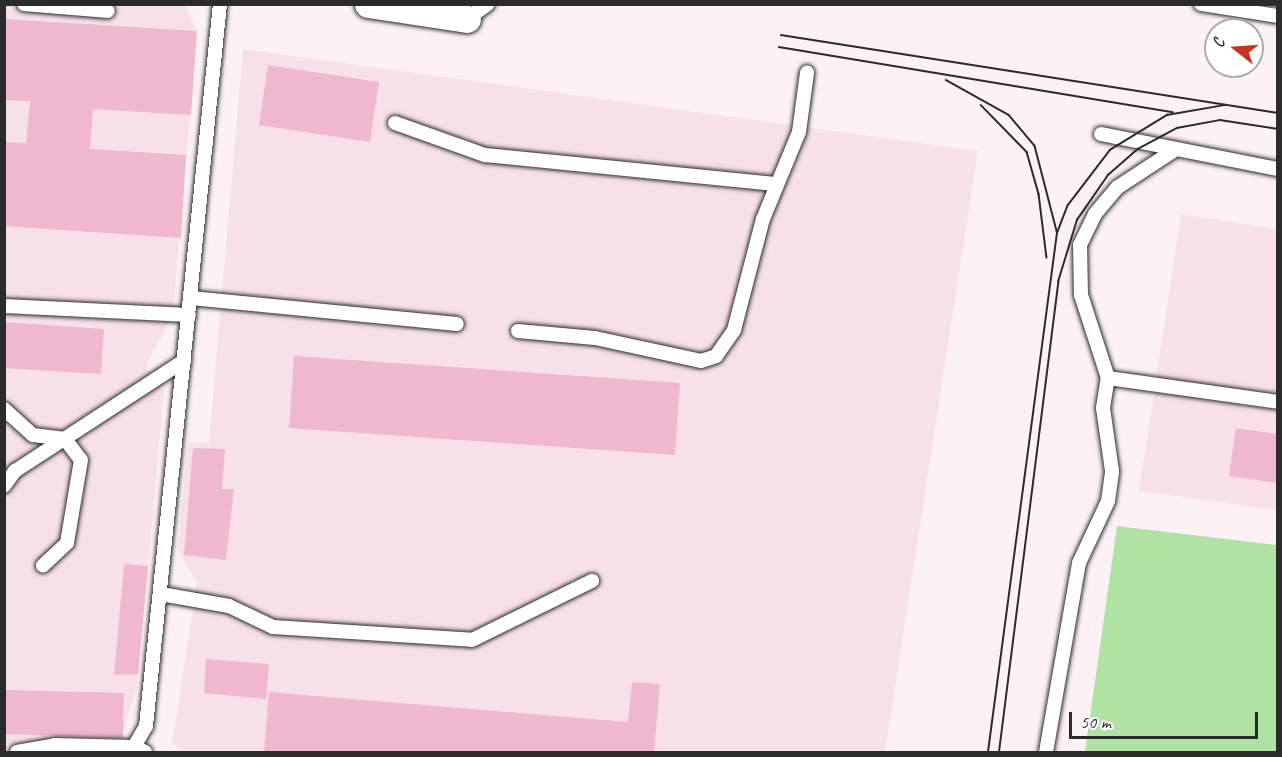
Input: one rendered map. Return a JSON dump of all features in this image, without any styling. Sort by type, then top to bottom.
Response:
[{"type":"street","points":[[368,4],[478,12]]},
{"type":"lane","points":[[24,4],[108,11]]},
{"type":"lane","points":[[17,753],[55,745],[137,751],[146,726],[220,4]]},
{"type":"lane","points":[[1201,4],[1278,16]]},
{"type":"lane","points":[[518,331],[595,338],[701,361],[716,356],[734,330],[776,184],[799,132],[807,72]]},
{"type":"lane","points":[[395,123],[484,155],[776,184]]},
{"type":"lane","points":[[1101,134],[1278,169]]},
{"type":"lane","points":[[1046,753],[1078,563],[1108,501],[1112,471],[1103,408],[1108,378],[1081,295],[1080,244],[1095,214],[1118,187],[1176,149]]},
{"type":"lane","points":[[191,298],[457,324]]},
{"type":"lane","points":[[4,306],[189,315]]},
{"type":"lane","points":[[4,486],[15,471],[184,361]]},
{"type":"lane","points":[[1108,378],[1278,402]]},
{"type":"lane","points":[[4,409],[33,435],[65,440],[81,460],[75,512],[67,543],[43,566]]},
{"type":"lane","points":[[161,594],[229,606],[273,627],[472,640],[592,581]]},
{"type":"shaded area","points":[[4,5],[185,5],[197,31],[173,314],[146,366],[164,392],[137,688],[116,752],[5,752]]},
{"type":"shaded area","points":[[243,49],[978,151],[885,752],[184,752],[172,744],[197,583],[178,550],[188,443],[209,442]]},
{"type":"shaded area","points":[[1181,214],[1277,229],[1277,510],[1139,491]]},
{"type":"green space","points":[[1117,526],[1277,545],[1277,752],[1085,752]]},
{"type":"building","points":[[4,19],[197,31],[191,115],[93,109],[90,149],[186,155],[181,238],[4,226],[4,142],[26,143],[30,101],[4,100]]},
{"type":"building","points":[[268,65],[379,82],[370,142],[259,125]]},
{"type":"building","points":[[4,322],[104,329],[101,374],[4,368]]},
{"type":"building","points":[[294,356],[680,383],[675,455],[289,428]]},
{"type":"building","points":[[1236,428],[1278,434],[1278,483],[1229,476]]},
{"type":"building","points":[[193,448],[225,449],[222,489],[234,489],[226,560],[184,555]]},
{"type":"building","points":[[124,564],[148,566],[138,674],[114,675]]},
{"type":"building","points":[[206,659],[269,664],[266,699],[204,693]]},
{"type":"building","points":[[632,682],[660,684],[654,752],[264,752],[269,692],[628,722]]},
{"type":"building","points":[[4,690],[124,693],[123,738],[4,734]]},
{"type":"tram line","points":[[781,35],[1278,113]]},
{"type":"tram line","points":[[779,47],[1173,112]]},
{"type":"tram line","points":[[946,80],[1009,115],[1035,146],[1057,231]]},
{"type":"tram line","points":[[981,105],[1027,152],[1039,194],[1047,258]]},
{"type":"tram line","points":[[988,752],[1057,233],[1068,205],[1110,150],[1167,115],[1225,105]]},
{"type":"tram line","points":[[999,752],[1058,282],[1077,220],[1108,175],[1138,149],[1177,128],[1220,120],[1278,129]]}]
